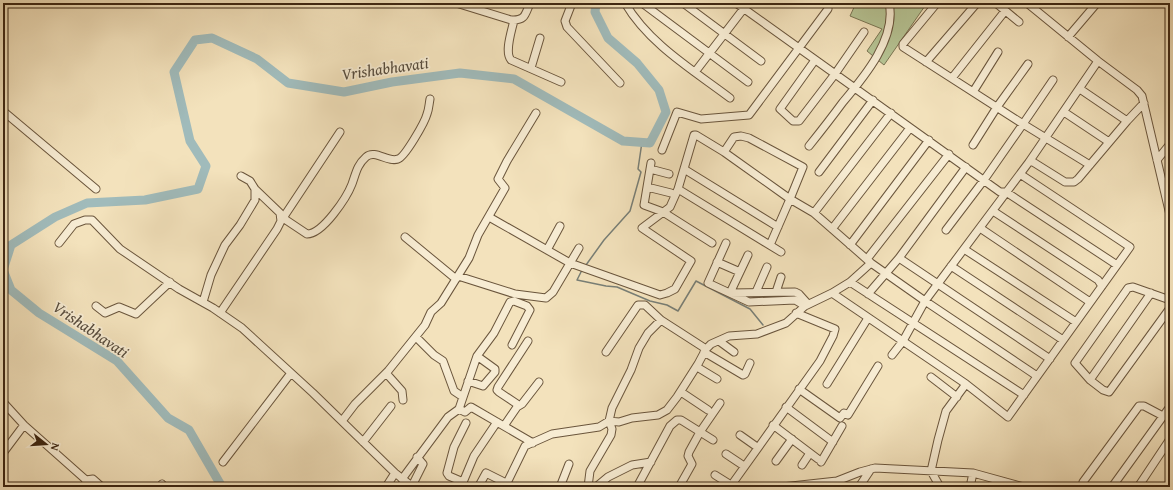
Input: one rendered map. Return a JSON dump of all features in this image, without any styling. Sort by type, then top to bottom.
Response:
[{"type":"street","points":[[440,3],[456,3],[514,20],[522,18],[525,15],[530,3]]},
{"type":"street","points":[[572,3],[566,21],[567,27],[620,83]]},
{"type":"street","points":[[625,3],[643,27],[665,50],[730,98]]},
{"type":"street","points":[[642,3],[748,82]]},
{"type":"street","points":[[683,3],[761,61]]},
{"type":"street","points":[[736,3],[746,6],[798,49],[855,87],[1000,192],[1006,192],[1117,265]]},
{"type":"street","points":[[809,146],[870,68],[882,47],[889,25],[891,10],[889,3]]},
{"type":"street","points":[[937,3],[903,44],[903,47],[1090,165]]},
{"type":"street","points":[[926,62],[976,3]]},
{"type":"street","points":[[996,3],[1019,22]]},
{"type":"street","points":[[1027,3],[1098,61],[1137,90],[1142,96],[1170,215]]},
{"type":"street","points":[[1068,37],[1097,3]]},
{"type":"street","points":[[695,72],[746,6]]},
{"type":"street","points":[[662,150],[677,112],[701,119],[749,116],[828,9]]},
{"type":"street","points":[[952,78],[1005,11]]},
{"type":"street","points":[[514,20],[508,49],[508,58],[561,82]]},
{"type":"street","points":[[815,60],[780,109],[794,121],[799,121],[835,74],[864,32]]},
{"type":"street","points":[[531,68],[540,38]]},
{"type":"street","points":[[973,92],[998,52]]},
{"type":"street","points":[[892,355],[903,341],[912,322],[925,301],[1029,162],[1080,90],[1098,61]]},
{"type":"street","points":[[973,145],[997,107],[1028,64]]},
{"type":"street","points":[[946,230],[984,180],[1053,80]]},
{"type":"street","points":[[1080,90],[1127,121]]},
{"type":"street","points":[[241,176],[250,181],[255,189],[280,213],[282,219],[307,234],[311,234],[332,217],[352,185],[356,169],[367,156],[372,154],[391,160],[397,160],[400,158],[424,122],[428,113],[430,99]]},
{"type":"street","points":[[819,172],[873,100]]},
{"type":"street","points":[[1029,162],[1033,162],[1070,183],[1078,180],[1144,103]]},
{"type":"street","points":[[3,111],[96,189]]},
{"type":"street","points":[[1064,112],[1109,142]]},
{"type":"street","points":[[342,421],[355,404],[386,372],[416,337],[426,323],[430,312],[441,303],[470,258],[477,237],[505,188],[498,179],[536,113]]},
{"type":"street","points":[[814,213],[890,113]]},
{"type":"street","points":[[832,229],[910,128]]},
{"type":"street","points":[[220,313],[340,132]]},
{"type":"street","points":[[489,217],[570,264],[660,294],[671,291],[675,289],[691,261],[642,228],[670,207],[678,189],[694,135],[696,135],[724,152],[790,199],[814,213],[869,261],[925,301],[1037,376]]},
{"type":"street","points":[[724,152],[734,137],[745,137],[803,167],[770,245]]},
{"type":"street","points":[[850,245],[929,140]]},
{"type":"street","points":[[1157,160],[1170,144]]},
{"type":"street","points":[[480,484],[486,473],[506,485],[525,446],[552,434],[599,427],[609,421],[619,422],[632,418],[658,415],[667,410],[681,392],[697,367],[705,350],[711,344],[729,336],[757,334],[786,323],[807,305],[832,293],[850,282],[869,261],[949,154]]},
{"type":"street","points":[[669,174],[651,166],[644,205],[663,212],[712,243]]},
{"type":"street","points":[[868,294],[899,258],[966,167]]},
{"type":"street","points":[[684,169],[778,227]]},
{"type":"street","points":[[832,293],[966,384],[1008,417],[1130,247],[1020,174]]},
{"type":"street","points":[[647,187],[671,193]]},
{"type":"street","points":[[203,302],[211,275],[225,245],[240,225],[255,200],[255,189]]},
{"type":"street","points":[[678,189],[781,252]]},
{"type":"street","points":[[993,211],[1098,280],[1102,286]]},
{"type":"street","points":[[59,243],[73,225],[85,220],[90,220],[120,249],[242,328],[342,421],[395,473],[412,487],[423,464],[417,458]]},
{"type":"street","points":[[547,250],[560,226]]},
{"type":"street","points":[[980,228],[1090,302]]},
{"type":"street","points":[[405,238],[457,278],[514,294],[546,298],[553,292],[579,248]]},
{"type":"street","points":[[726,243],[708,284],[749,302],[795,300],[807,305]]},
{"type":"street","points":[[964,248],[1076,322]]},
{"type":"street","points":[[730,293],[748,255]]},
{"type":"street","points":[[899,258],[1050,359]]},
{"type":"street","points":[[717,262],[740,272]]},
{"type":"street","points":[[951,266],[1063,340]]},
{"type":"street","points":[[756,292],[767,267]]},
{"type":"street","points":[[776,292],[781,277]]},
{"type":"street","points":[[96,306],[105,313],[119,307],[136,314],[170,282]]},
{"type":"street","points":[[850,282],[1024,395]]},
{"type":"street","points":[[1170,300],[1133,287],[1128,288],[1075,363],[1090,380],[1103,390],[1109,392],[1170,308]]},
{"type":"street","points":[[730,293],[795,292],[800,294],[807,305]]},
{"type":"street","points":[[1090,380],[1151,293]]},
{"type":"street","points":[[402,479],[448,417],[459,409],[477,356],[494,332],[510,302],[514,301],[527,306],[530,310],[512,345]]},
{"type":"street","points":[[606,352],[638,305],[645,305],[661,320],[742,375],[745,374],[750,364]]},
{"type":"street","points":[[715,475],[730,486],[820,361],[833,336],[835,329],[796,313]]},
{"type":"street","points":[[827,384],[868,318]]},
{"type":"street","points":[[588,487],[590,472],[611,435],[612,429],[609,421],[612,408],[646,335],[661,320]]},
{"type":"street","points":[[416,337],[434,355],[443,361],[454,391],[463,397]]},
{"type":"street","points":[[719,340],[734,352]]},
{"type":"street","points":[[517,407],[517,404],[497,390],[528,341]]},
{"type":"street","points":[[468,381],[483,386],[495,372],[495,368],[477,356]]},
{"type":"street","points":[[799,389],[840,418],[844,413],[848,415],[878,366]]},
{"type":"street","points":[[697,367],[717,380]]},
{"type":"street","points":[[386,372],[402,390],[403,400]]},
{"type":"street","points":[[223,462],[291,373]]},
{"type":"street","points":[[931,377],[957,397]]},
{"type":"street","points":[[466,423],[454,447],[447,473],[449,476],[462,484],[474,456],[500,424],[522,404],[539,382]]},
{"type":"street","points":[[940,487],[931,471],[938,440],[946,411],[966,384]]},
{"type":"street","points":[[681,392],[708,410]]},
{"type":"street","points":[[3,402],[24,425],[85,484],[93,479],[102,487]]},
{"type":"street","points":[[678,487],[692,464],[688,454],[700,432],[720,403]]},
{"type":"street","points":[[363,442],[391,406]]},
{"type":"street","points":[[1083,482],[1139,406],[1144,406],[1163,416]]},
{"type":"street","points":[[459,409],[465,412],[471,407],[533,443]]},
{"type":"street","points":[[786,407],[833,442]]},
{"type":"street","points":[[1112,487],[1169,408]]},
{"type":"street","points":[[637,487],[670,426],[676,420],[681,420],[713,440]]},
{"type":"street","points":[[3,453],[24,425]]},
{"type":"street","points":[[773,425],[819,461],[833,442],[842,426]]},
{"type":"street","points":[[740,435],[757,447]]},
{"type":"street","points":[[776,461],[792,439]]},
{"type":"street","points":[[1138,487],[1170,439]]},
{"type":"street","points":[[802,465],[810,453]]},
{"type":"street","points":[[726,454],[744,466]]},
{"type":"street","points":[[596,487],[608,477],[632,465],[651,462]]},
{"type":"street","points":[[560,487],[569,464]]},
{"type":"street","points":[[782,487],[835,484],[860,472],[875,468],[973,473],[995,483],[1022,487]]},
{"type":"street","points":[[859,487],[871,469]]},
{"type":"street","points":[[386,487],[395,473]]},
{"type":"street","points":[[970,487],[973,473]]},
{"type":"green space","points":[[856,3],[927,3],[884,65],[867,51],[882,29],[850,16]]},
{"type":"waterway","name":"Vrishabhavati","points":[[3,270],[11,245],[55,217],[87,203],[145,200],[198,189],[206,166],[190,141],[174,72],[195,40],[212,38],[257,59],[288,83],[344,92],[392,82],[460,73],[514,79],[623,141],[650,143],[666,112],[659,90],[637,63],[608,38],[595,12],[596,3]]},
{"type":"waterway","points":[[586,265],[604,240],[630,211],[641,172],[638,169],[642,142]]},
{"type":"waterway","name":"Vrishabhavati","points":[[3,270],[11,290],[39,313],[117,361],[168,418],[189,430],[222,487]]},
{"type":"waterway","points":[[582,270],[577,280],[617,287],[650,301],[667,305],[678,311],[696,281],[750,309],[763,325]]}]
